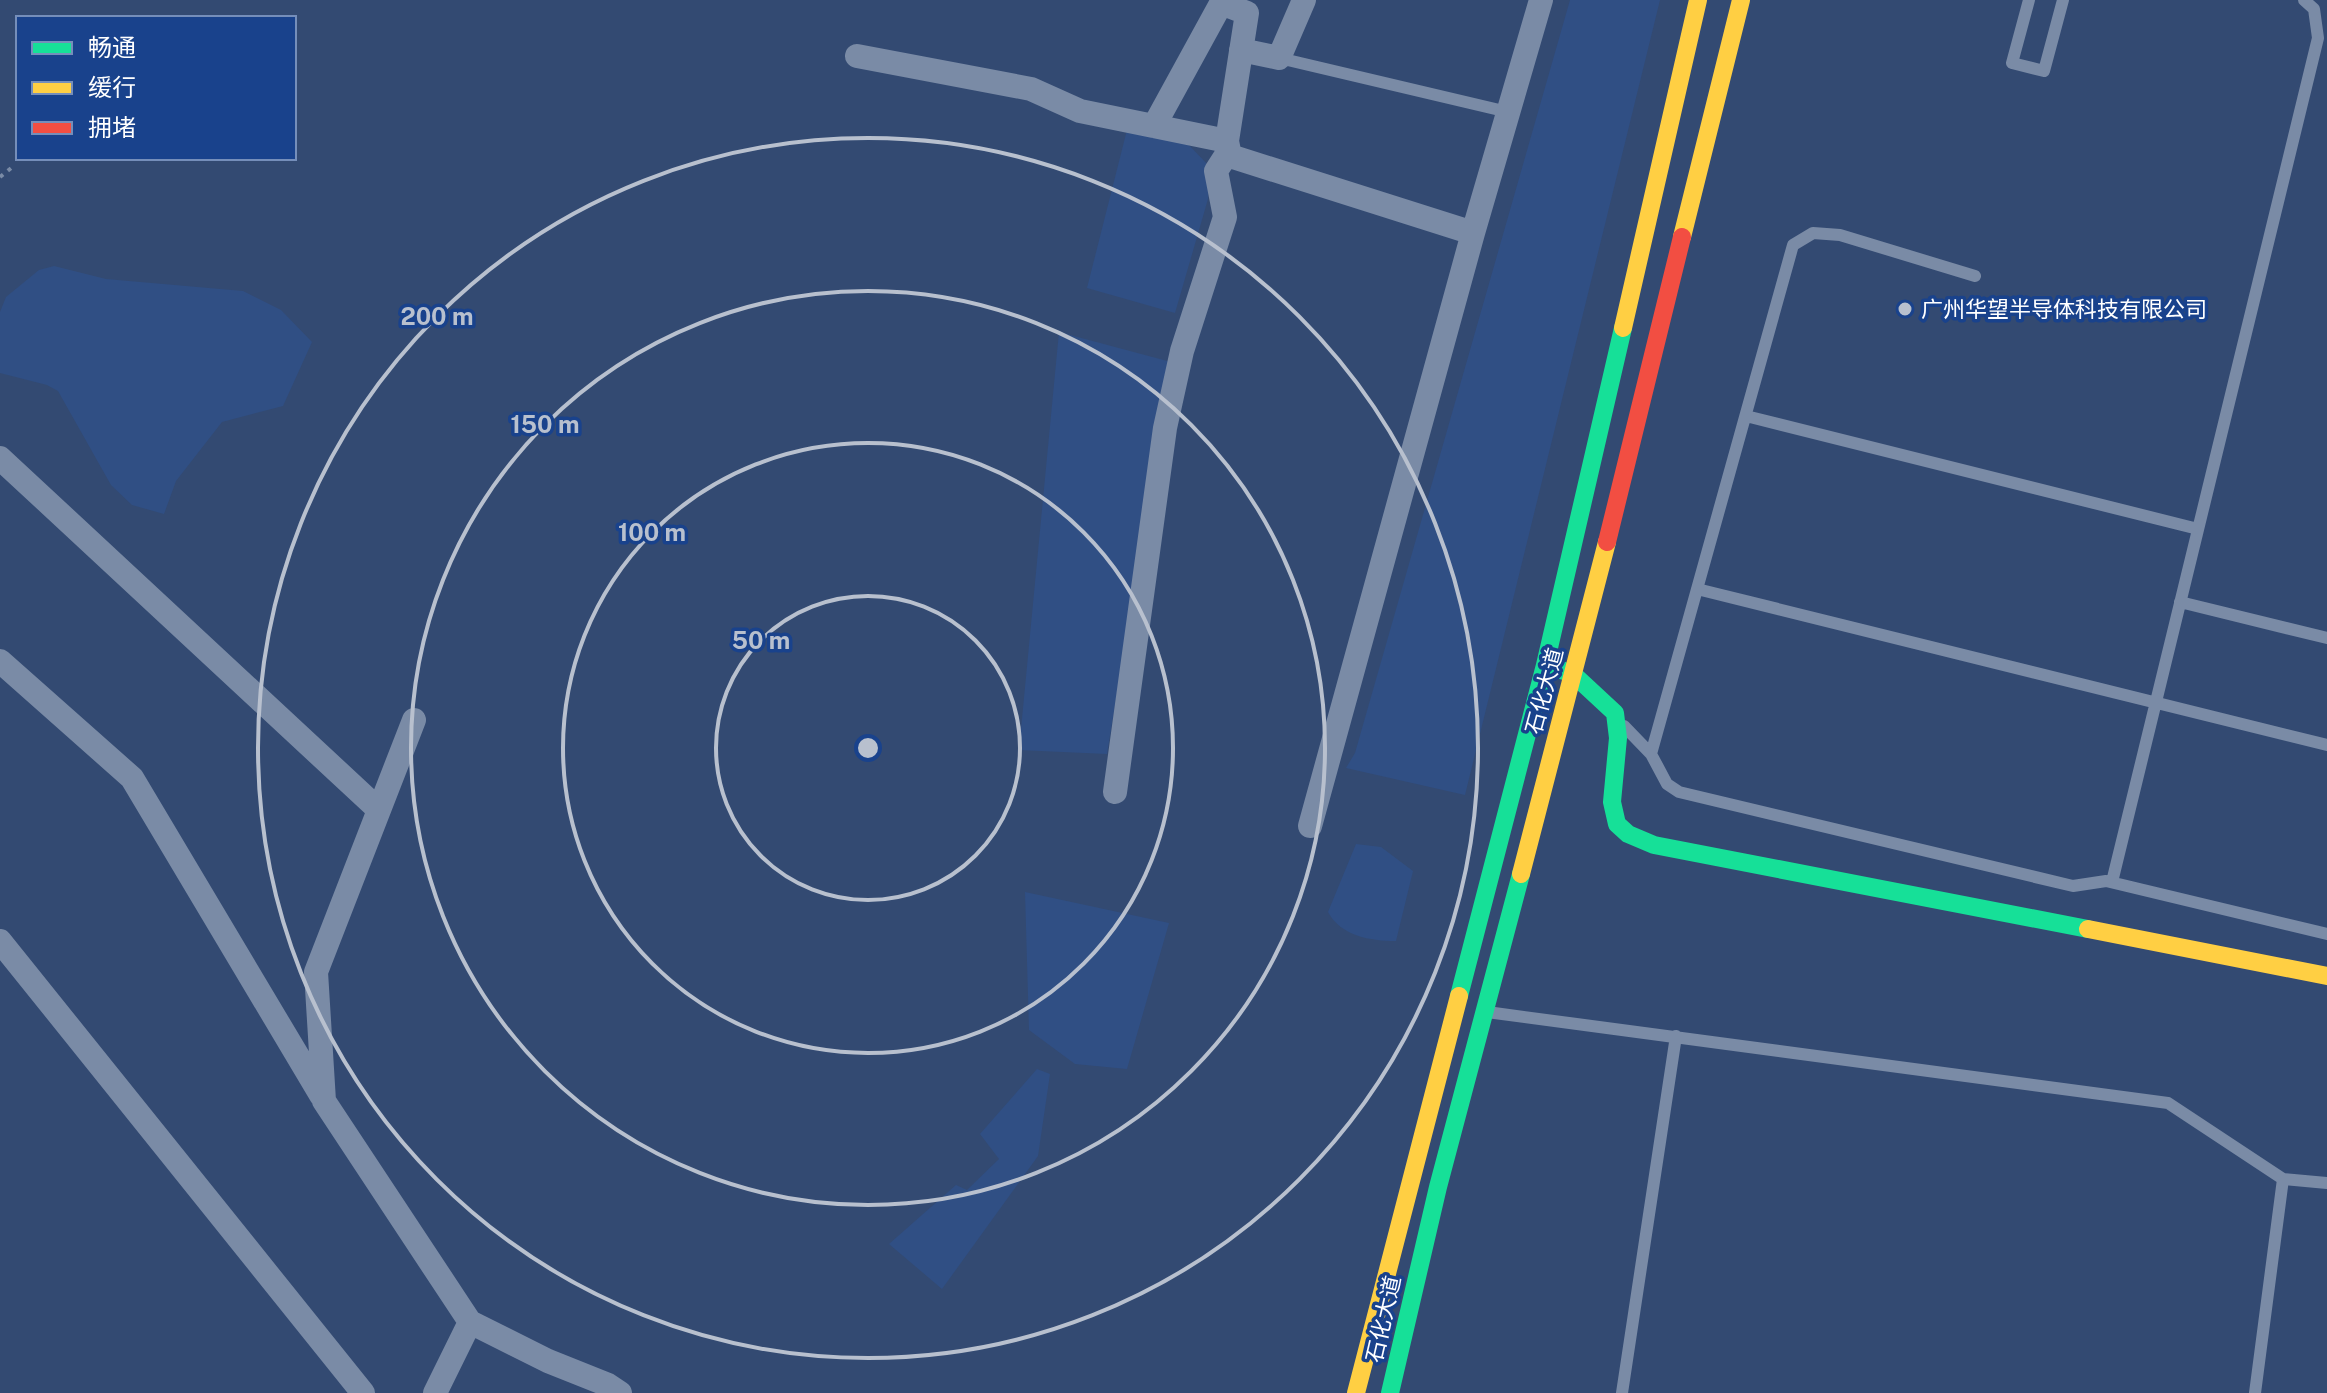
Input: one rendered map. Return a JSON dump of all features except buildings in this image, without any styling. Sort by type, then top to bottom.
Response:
[{"type":"main road","name":"石化大道","points":[[1356,1393],[1545,665],[1698,0]]},
{"type":"main road","name":"石化大道","points":[[1390,1393],[1438,1187],[1573,674],[1741,0]]},
{"type":"main road","points":[[1545,665],[1573,674],[1615,713],[1618,738],[1612,802],[1617,824],[1628,834],[1654,845],[2327,976]]},
{"type":"street","points":[[1241,50],[1279,58],[1304,0]]},
{"type":"street","points":[[1310,826],[1473,233],[1541,0]]},
{"type":"street","points":[[1115,792],[1165,428],[1182,351],[1225,217],[1216,171],[1229,148],[1247,13],[1222,1],[1154,126]]},
{"type":"street","points":[[857,56],[1031,89],[1080,111],[1154,126],[1229,148],[1473,233]]},
{"type":"street","points":[[0,458],[379,810]]},
{"type":"street","points":[[0,661],[132,778],[324,1101],[470,1322],[620,1393]]},
{"type":"street","points":[[324,1101],[316,972],[414,720]]},
{"type":"street","points":[[0,941],[363,1393]]},
{"type":"street","points":[[435,1393],[470,1322]]},
{"type":"lane","points":[[2029,0],[2012,63],[2044,71],[2063,0]]},
{"type":"lane","points":[[2112,882],[2318,38],[2314,9],[2304,0]]},
{"type":"lane","points":[[1279,58],[1508,112]]},
{"type":"lane","points":[[1651,754],[1793,245],[1813,233],[1840,235],[1975,276]]},
{"type":"lane","points":[[1746,416],[2198,529]]},
{"type":"lane","points":[[1697,589],[2327,745]]},
{"type":"lane","points":[[2180,602],[2327,638]]},
{"type":"lane","points":[[1616,721],[1628,728],[1651,754],[1667,784],[1679,792],[2073,886],[2112,882],[2327,934]]},
{"type":"lane","points":[[1484,1011],[2168,1103],[2283,1179],[2327,1183]]},
{"type":"lane","points":[[1622,1393],[1676,1036]]},
{"type":"lane","points":[[2255,1393],[2283,1179]]},
{"type":"path","points":[[0,177],[15,165]]},
{"type":"water","points":[[1570,0],[1660,0],[1465,795],[1346,768],[1355,753]]},
{"type":"water","points":[[1127,130],[1185,141],[1210,167],[1208,199],[1175,313],[1087,288]]},
{"type":"water","points":[[54,266],[106,279],[243,291],[281,310],[312,342],[283,406],[222,422],[176,481],[164,514],[132,505],[111,485],[58,391],[47,385],[0,373],[0,312],[6,297],[39,270]]},
{"type":"water","points":[[1059,332],[1171,362],[1107,754],[1019,750]]},
{"type":"water","points":[[1356,844],[1381,847],[1413,871],[1396,941],[1357,936],[1340,927],[1328,912]]},
{"type":"water","points":[[1025,892],[1169,923],[1127,1069],[1075,1064],[1029,1030]]},
{"type":"water","points":[[1037,1069],[1050,1074],[1038,1156],[942,1289],[889,1244],[956,1185],[967,1190],[999,1159],[980,1134]]},
{"type":"traffic: fast","points":[[1459,996],[1545,665],[1623,328]]},
{"type":"traffic: fast","points":[[1549,666],[1573,674],[1615,713],[1618,738],[1612,802],[1617,824],[1628,834],[1654,845],[2088,929]]},
{"type":"traffic: fast","points":[[1390,1393],[1438,1187],[1521,874]]},
{"type":"traffic: slow","points":[[1623,328],[1698,0]]},
{"type":"traffic: slow","points":[[1682,237],[1741,0]]},
{"type":"traffic: slow","points":[[1521,874],[1607,542]]},
{"type":"traffic: slow","points":[[2088,929],[2327,976]]},
{"type":"traffic: slow","points":[[1356,1393],[1459,996]]},
{"type":"traffic: jam","points":[[1607,542],[1682,237]]},
{"type":"place","name":"广州华望半导体科技有限公司","points":[[1905,309]]}]
